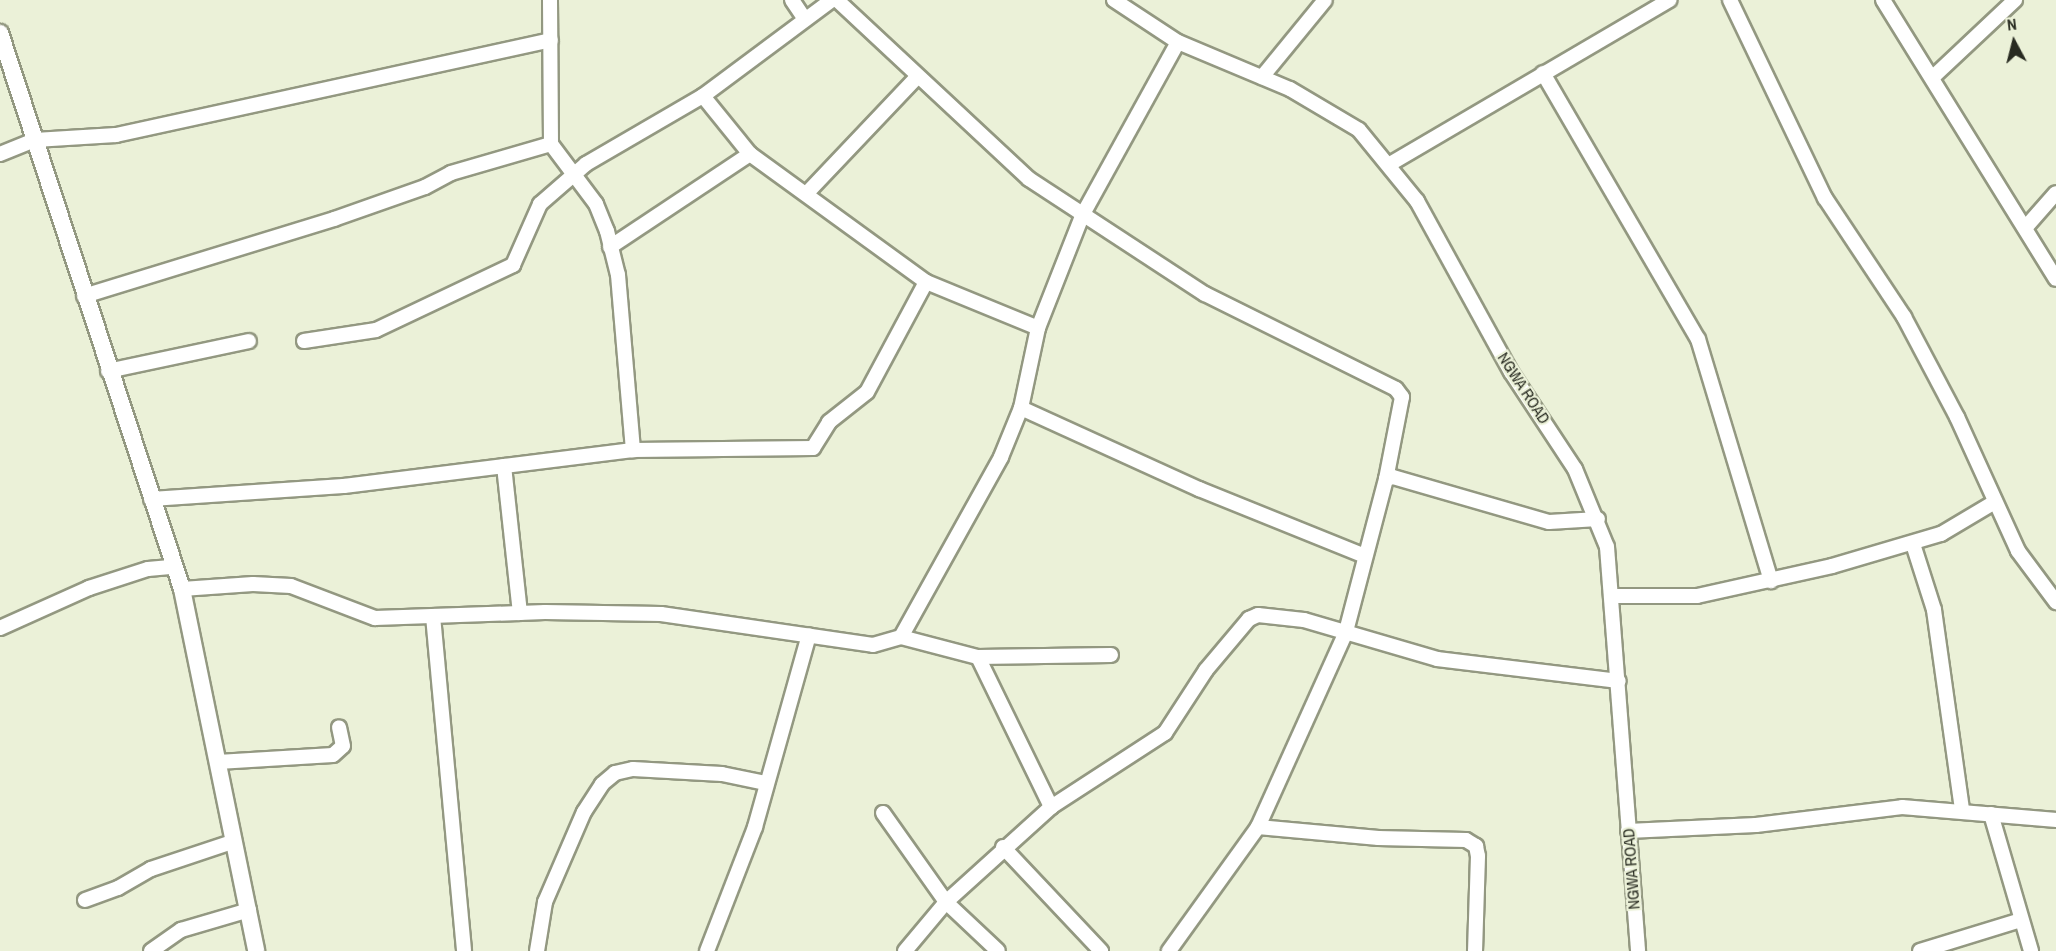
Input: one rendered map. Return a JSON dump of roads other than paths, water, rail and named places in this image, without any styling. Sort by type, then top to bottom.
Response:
[{"type":"street","points":[[550,0],[551,144],[596,204],[610,247],[624,333],[633,450]]},
{"type":"street","points":[[792,0],[805,19]]},
{"type":"street","points":[[304,341],[376,330],[494,278],[520,256],[540,204],[607,150],[703,96],[805,19],[835,0],[916,78],[1029,179],[1205,294],[1396,389],[1402,397],[1401,409],[1386,479],[1346,633],[1258,827],[1169,951]]},
{"type":"street","name":"NGWA ROAD","points":[[1114,0],[1178,42],[1262,77],[1342,117],[1390,164],[1417,201],[1511,372],[1575,469],[1598,519],[1607,547],[1638,951]]},
{"type":"street","points":[[1262,77],[1325,0]]},
{"type":"street","points":[[1390,164],[1670,0]]},
{"type":"street","points":[[1730,0],[1825,198],[1904,316],[1957,417],[2027,567],[2053,595]]},
{"type":"street","points":[[1883,0],[2026,227],[2056,279]]},
{"type":"street","points":[[1932,78],[2015,0]]},
{"type":"street","points":[[0,33],[108,371],[182,589],[256,951]]},
{"type":"street","points":[[0,154],[35,140],[116,135],[551,40]]},
{"type":"street","points":[[901,638],[1001,458],[1021,408],[1038,328],[1083,214],[1178,42]]},
{"type":"street","points":[[1543,73],[1698,339],[1771,580]]},
{"type":"street","points":[[807,193],[916,78]]},
{"type":"street","points":[[703,96],[750,154],[807,193],[926,282],[1038,328]]},
{"type":"street","points":[[84,296],[334,219],[424,187],[451,173],[551,144]]},
{"type":"street","points":[[610,247],[750,154]]},
{"type":"street","points":[[2026,227],[2056,193]]},
{"type":"street","points":[[151,499],[344,486],[633,450],[813,448],[829,422],[867,392],[926,282]]},
{"type":"street","points":[[108,371],[249,341]]},
{"type":"street","points":[[1021,408],[1199,489],[1365,556]]},
{"type":"street","points":[[504,466],[520,613]]},
{"type":"street","points":[[1386,479],[1393,477],[1549,522],[1598,519]]},
{"type":"street","points":[[1612,596],[1697,596],[1771,580],[1913,544],[1956,526],[1995,502]]},
{"type":"street","points":[[1913,544],[1934,610],[1962,810]]},
{"type":"street","points":[[0,628],[89,588],[148,569],[173,567]]},
{"type":"street","points":[[182,589],[253,584],[291,586],[375,618],[520,613],[661,614],[873,645],[901,638],[978,657],[1111,655]]},
{"type":"street","points":[[905,951],[946,902],[1003,847],[1051,807],[1165,733],[1206,670],[1249,619],[1274,615],[1437,659],[1619,681]]},
{"type":"street","points":[[433,616],[464,951]]},
{"type":"street","points":[[707,951],[755,827],[809,635]]},
{"type":"street","points":[[978,657],[1051,807]]},
{"type":"street","points":[[218,762],[333,755],[343,746],[339,727]]},
{"type":"street","points":[[537,951],[545,902],[584,812],[602,784],[615,773],[633,769],[722,774],[766,783]]},
{"type":"street","points":[[1628,831],[1756,825],[1902,807],[1962,810],[2056,820]]},
{"type":"street","points":[[883,813],[946,902],[998,951]]},
{"type":"street","points":[[1991,814],[2031,951]]},
{"type":"street","points":[[1258,827],[1378,838],[1466,840],[1476,846],[1478,856],[1475,951]]},
{"type":"street","points":[[85,900],[118,888],[151,869],[232,842]]},
{"type":"street","points":[[1003,847],[1101,951]]},
{"type":"street","points":[[151,951],[181,930],[249,910]]},
{"type":"street","points":[[1920,951],[2021,920]]}]
